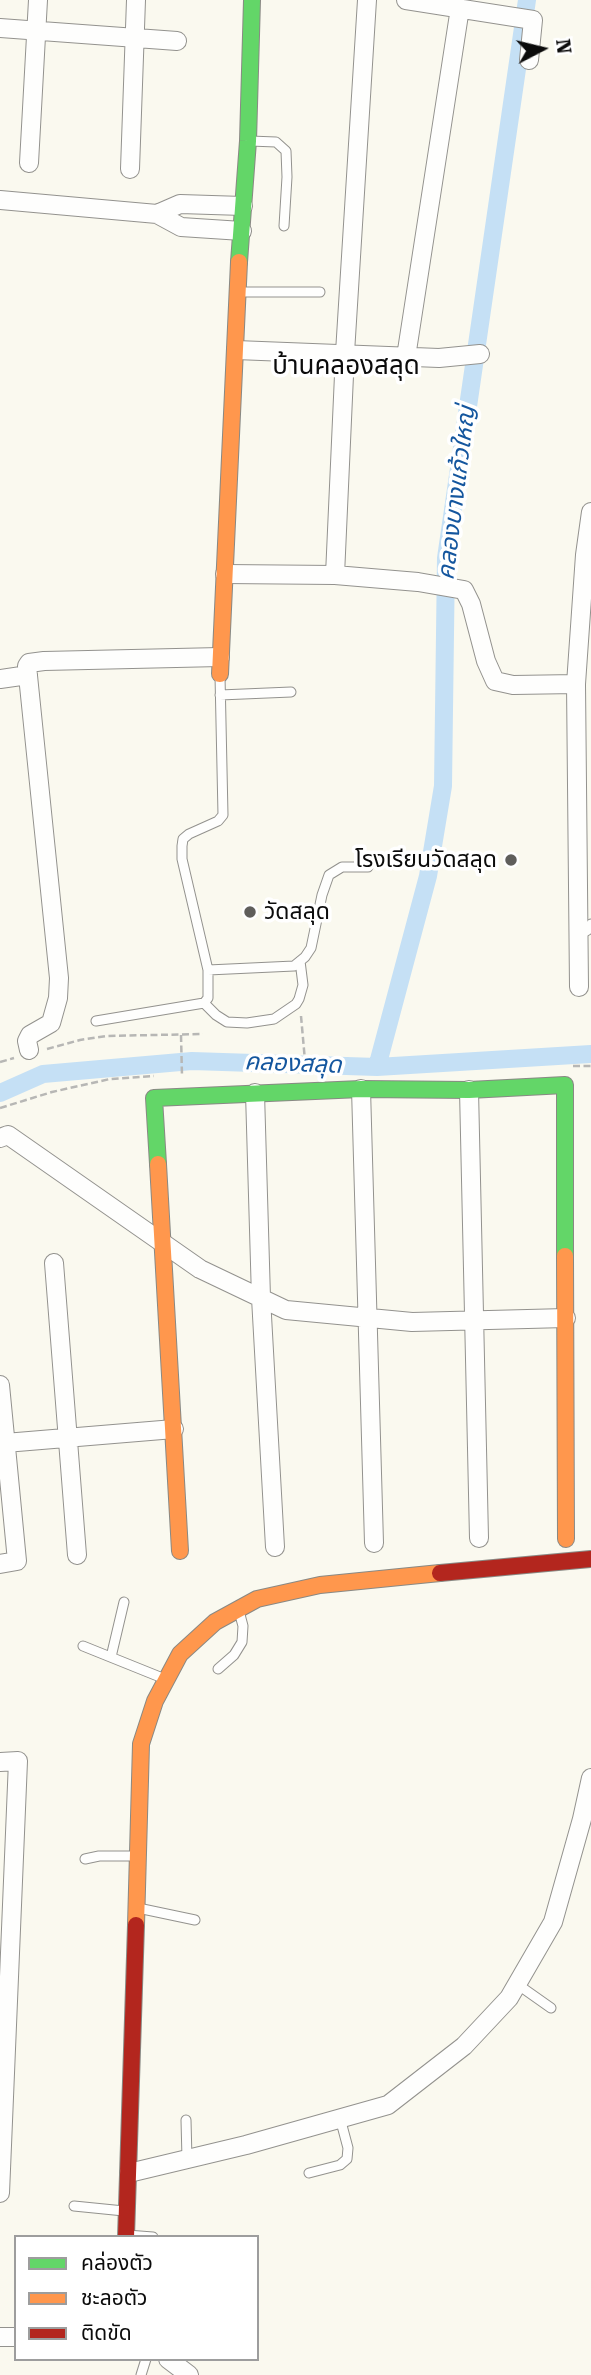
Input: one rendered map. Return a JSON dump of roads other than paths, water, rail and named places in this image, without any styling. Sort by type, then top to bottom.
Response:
[{"type":"street","points":[[29,163],[38,0]]},
{"type":"street","points":[[130,169],[136,0]]},
{"type":"street","points":[[28,1053],[27,1041],[30,1035],[51,1023],[58,999],[59,978],[28,675],[29,663],[44,661],[220,666],[237,292],[248,141],[252,0]]},
{"type":"street","points":[[335,575],[366,0]]},
{"type":"street","points":[[406,0],[528,19],[534,22],[529,60]]},
{"type":"street","points":[[406,357],[460,8]]},
{"type":"street","points":[[0,28],[177,41]]},
{"type":"street","points":[[0,200],[157,214],[181,227],[242,230]]},
{"type":"street","points":[[157,214],[180,204],[243,206]]},
{"type":"street","points":[[236,350],[439,358],[479,354]]},
{"type":"street","points":[[579,987],[585,929],[576,684],[585,555],[591,512]]},
{"type":"street","points":[[225,574],[335,575],[418,582],[464,590],[471,604],[486,661],[495,681],[513,685],[576,684]]},
{"type":"street","points":[[0,679],[28,675]]},
{"type":"street","points":[[180,1551],[154,1098],[361,1089],[469,1090],[565,1085],[566,1539]]},
{"type":"street","points":[[361,1089],[374,1543]]},
{"type":"street","points":[[469,1090],[479,1538]]},
{"type":"street","points":[[255,1093],[261,1298],[275,1547]]},
{"type":"street","points":[[0,1138],[8,1135],[200,1269],[286,1310],[412,1322],[566,1318]]},
{"type":"street","points":[[54,1263],[78,1555]]},
{"type":"street","points":[[0,1385],[17,1561],[0,1564]]},
{"type":"street","points":[[5,1443],[174,1429]]},
{"type":"street","points":[[126,2235],[141,1744],[155,1701],[180,1654],[215,1622],[257,1600],[320,1585],[591,1559]]},
{"type":"street","points":[[0,1762],[18,1761],[0,2193]]},
{"type":"street","points":[[129,2173],[246,2145],[388,2105],[464,2046],[509,1998],[553,1922],[591,1778]]},
{"type":"street","points":[[171,2361],[189,2375]]},
{"type":"lane","points":[[248,141],[276,142],[286,151],[284,226]]},
{"type":"lane","points":[[237,292],[320,292]]},
{"type":"lane","points":[[96,1021],[204,1003],[208,998],[208,970],[182,859],[182,846],[183,839],[189,834],[218,821],[223,815],[220,666]]},
{"type":"lane","points":[[220,695],[291,692]]},
{"type":"lane","points":[[208,970],[294,966],[311,948],[322,895],[329,876],[342,867],[368,867]]},
{"type":"lane","points":[[204,1003],[227,1022],[247,1023],[274,1019],[299,999],[303,985],[300,961]]},
{"type":"lane","points":[[111,1657],[124,1602]]},
{"type":"lane","points":[[218,1669],[234,1655],[242,1642],[243,1626],[238,1610]]},
{"type":"lane","points":[[83,1646],[167,1680]]},
{"type":"lane","points":[[85,1859],[99,1856],[138,1856]]},
{"type":"lane","points":[[137,1908],[195,1920]]},
{"type":"lane","points":[[517,1984],[551,2008]]},
{"type":"lane","points":[[309,2173],[340,2165],[347,2159],[348,2148],[340,2118]]},
{"type":"lane","points":[[186,2120],[187,2159]]},
{"type":"lane","points":[[74,2206],[127,2211]]},
{"type":"waterway","name":"คลองบางแก้วใหญ่","points":[[377,1067],[428,876],[443,786],[446,558],[527,0]]},
{"type":"waterway","name":"คลองสลุด","points":[[0,1093],[43,1074],[192,1061],[377,1067],[591,1054]]},
{"type":"place","name":"โรงเรียนวัดสลุด","points":[[511,860]]},
{"type":"place","name":"วัดสลุด","points":[[250,912]]},
{"type":"district","name":"บ้านคลองสลุด","points":[[346,366]]}]
